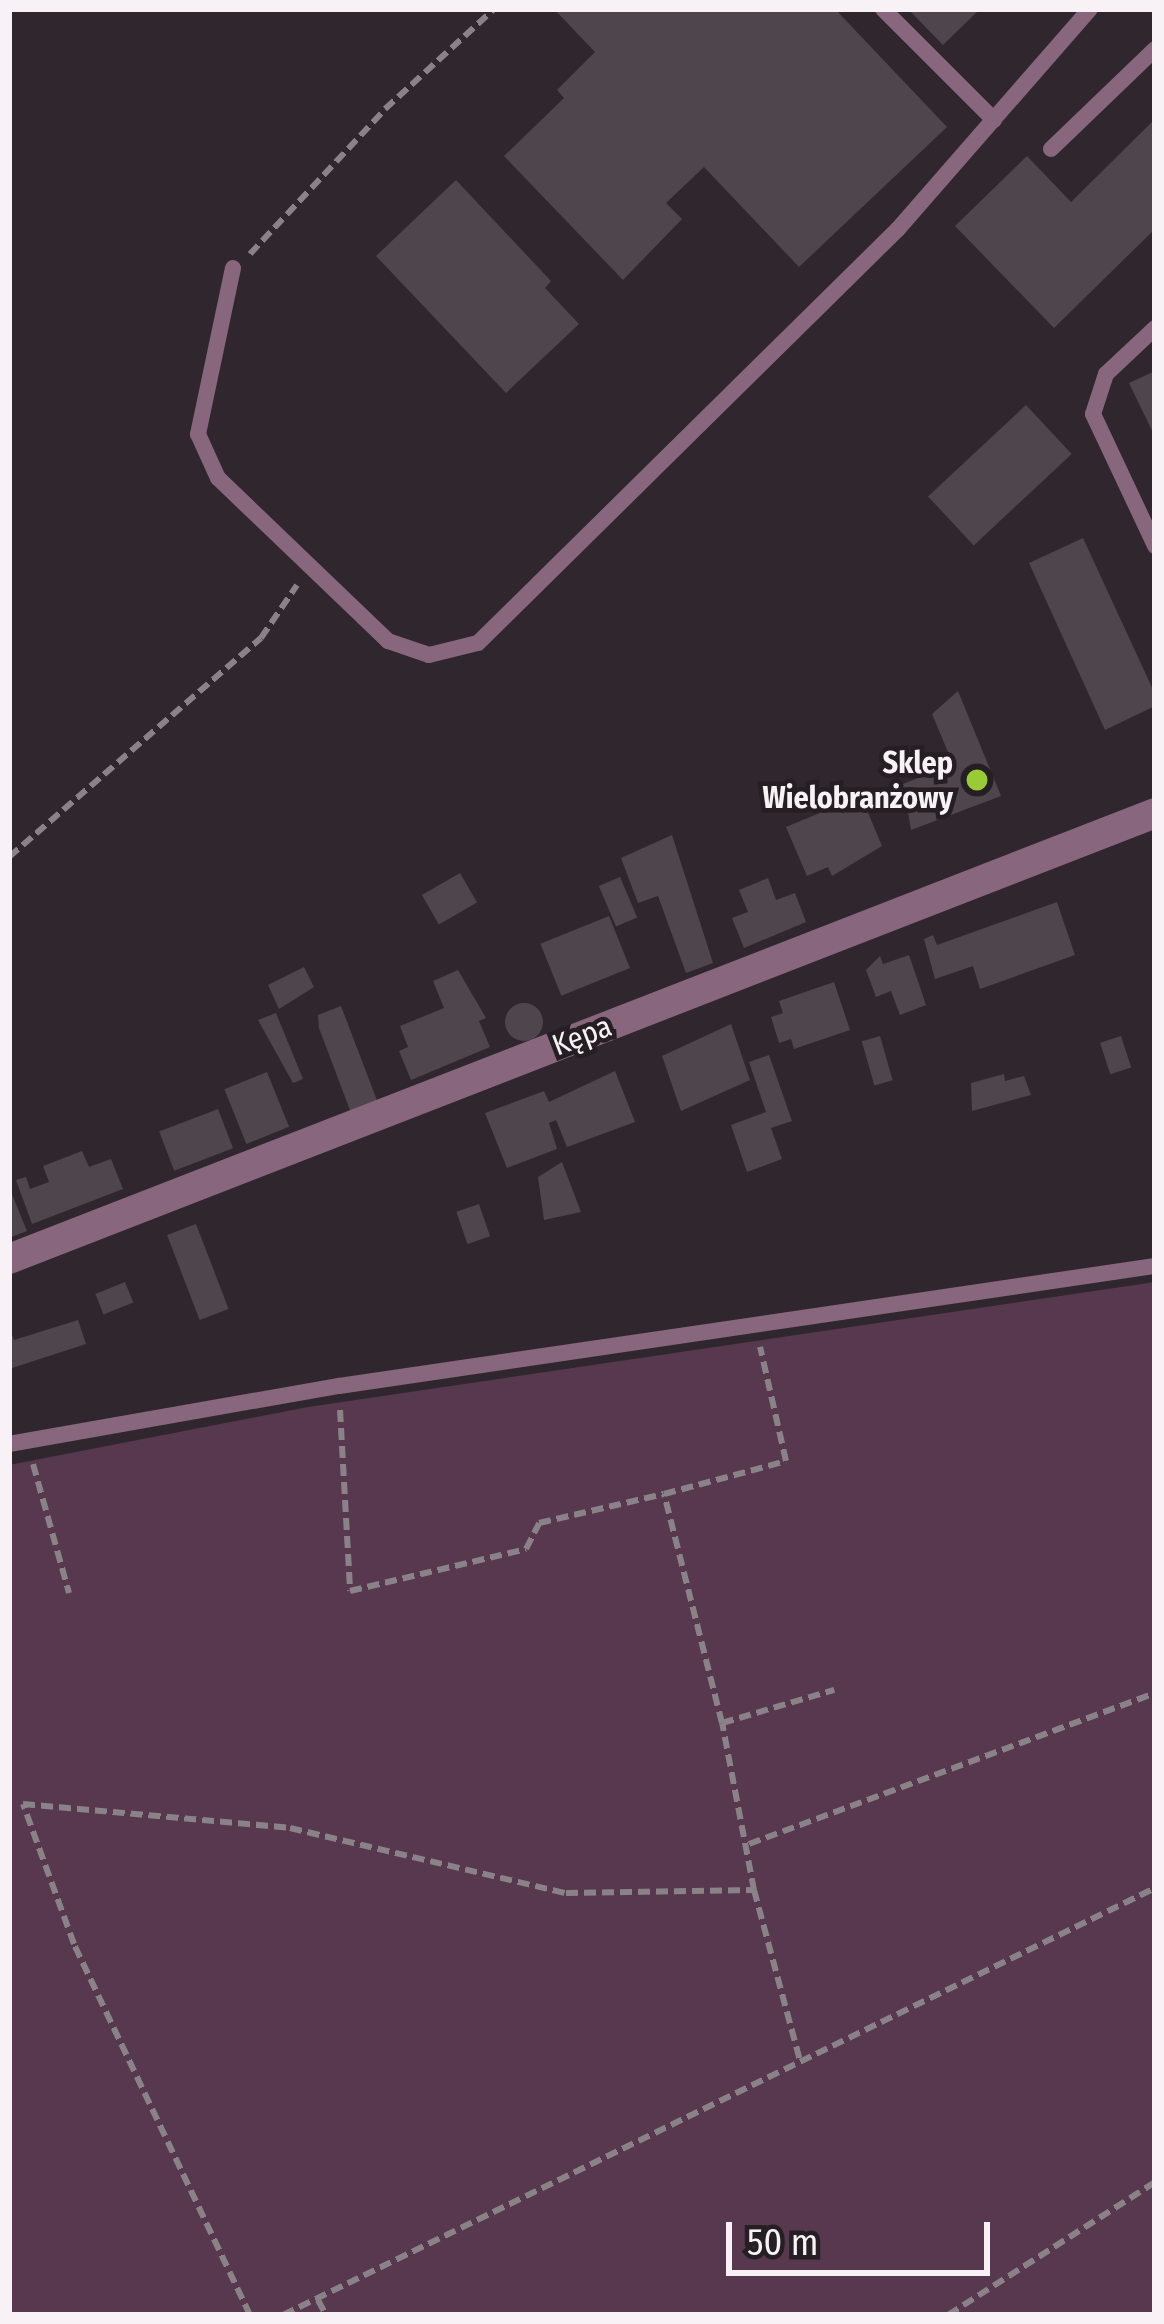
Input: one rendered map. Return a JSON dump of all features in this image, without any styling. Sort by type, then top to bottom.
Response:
[{"type":"street","name":"Kępa","points":[[9,1259],[1155,813]]},
{"type":"lane","points":[[883,9],[994,120]]},
{"type":"lane","points":[[233,268],[198,434],[218,478],[388,641],[430,655],[478,643],[898,229],[1090,9]]},
{"type":"lane","points":[[1051,149],[1155,49]]},
{"type":"lane","points":[[1155,328],[1106,374],[1093,414],[1155,546]]},
{"type":"lane","points":[[18,1443],[339,1386],[1155,1266]]},
{"type":"path","points":[[233,268],[385,109],[494,9]]},
{"type":"path","points":[[9,857],[261,638],[308,568]]},
{"type":"path","points":[[339,1386],[350,1591],[526,1549],[539,1523],[786,1461],[755,1325]]},
{"type":"path","points":[[18,1443],[69,1593]]},
{"type":"path","points":[[664,1494],[722,1723],[749,1844],[754,1890],[800,2061]]},
{"type":"path","points":[[722,1723],[834,1690]]},
{"type":"path","points":[[749,1844],[1155,1693]]},
{"type":"path","points":[[250,2315],[74,1944],[23,1804],[290,1828],[566,1893],[754,1890]]},
{"type":"path","points":[[283,2315],[1155,1888]]},
{"type":"path","points":[[948,2315],[1155,2182]]},
{"type":"path","points":[[318,2300],[326,2315]]},
{"type":"shaded area","points":[[1155,1282],[1155,2315],[9,2315],[9,1465],[308,1407]]},
{"type":"building","points":[[554,9],[835,9],[947,127],[799,267],[704,167],[666,203],[682,219],[623,280],[504,156],[564,98],[557,90],[595,52]]},
{"type":"building","points":[[908,9],[980,9],[943,45]]},
{"type":"building","points":[[1155,119],[1155,229],[1054,328],[955,226],[1027,156],[1071,202]]},
{"type":"building","points":[[456,180],[551,281],[545,288],[579,324],[506,393],[376,256]]},
{"type":"building","points":[[1155,371],[1155,437],[1129,383]]},
{"type":"building","points":[[1026,405],[1072,454],[974,545],[928,496]]},
{"type":"building","points":[[1083,538],[1155,694],[1155,706],[1105,730],[1029,563]]},
{"type":"building","points":[[958,691],[1001,796],[911,830],[903,784],[953,764],[932,714]]},
{"type":"building","points":[[861,796],[882,846],[832,876],[828,867],[807,876],[786,827]]},
{"type":"building","points":[[672,835],[713,963],[686,973],[658,896],[638,903],[621,858]]},
{"type":"building","points":[[460,873],[477,902],[439,924],[422,895]]},
{"type":"building","points":[[620,877],[637,918],[616,926],[599,886]]},
{"type":"building","points":[[768,878],[776,900],[795,893],[806,922],[744,948],[732,918],[748,912],[739,890]]},
{"type":"building","points":[[1057,902],[1075,955],[980,989],[973,966],[935,979],[924,939],[933,935],[937,945]]},
{"type":"building","points":[[609,916],[630,968],[561,996],[540,944]]},
{"type":"building","points":[[909,955],[926,1005],[900,1015],[891,991],[876,997],[866,970],[880,956],[883,964]]},
{"type":"building","points":[[304,967],[314,987],[279,1009],[268,985]]},
{"type":"building","points":[[458,970],[486,1018],[479,1021],[490,1047],[411,1080],[399,1051],[408,1047],[400,1026],[444,1008],[433,981]]},
{"type":"building","points":[[834,982],[850,1030],[794,1049],[791,1039],[779,1043],[771,1017],[783,1013],[779,1001]]},
{"type":"building","points":[[524,1003],[537,1009],[543,1022],[537,1035],[524,1041],[511,1035],[505,1022],[511,1009]]},
{"type":"building","points":[[341,1006],[378,1103],[351,1113],[319,1028],[318,1015]]},
{"type":"building","points":[[276,1013],[303,1079],[293,1083],[258,1020]]},
{"type":"building","points":[[731,1024],[750,1080],[681,1111],[662,1056]]},
{"type":"building","points":[[880,1036],[893,1080],[874,1085],[862,1041]]},
{"type":"building","points":[[1121,1036],[1131,1067],[1110,1074],[1100,1043]]},
{"type":"building","points":[[769,1055],[792,1121],[771,1128],[782,1159],[747,1172],[731,1125],[766,1112],[749,1062]]},
{"type":"building","points":[[615,1071],[635,1122],[567,1147],[556,1120],[549,1123],[557,1149],[507,1168],[485,1113],[544,1091],[549,1102]]},
{"type":"building","points":[[267,1072],[289,1127],[246,1144],[224,1089]]},
{"type":"building","points":[[1004,1074],[1005,1081],[1024,1076],[1031,1095],[972,1111],[971,1083]]},
{"type":"building","points":[[218,1109],[233,1148],[174,1171],[159,1132]]},
{"type":"building","points":[[82,1151],[89,1167],[111,1159],[123,1189],[32,1224],[16,1180],[26,1177],[30,1189],[49,1182],[43,1166]]},
{"type":"building","points":[[562,1162],[581,1212],[544,1220],[538,1177]]},
{"type":"building","points":[[9,1187],[27,1231],[9,1238]]},
{"type":"building","points":[[479,1204],[490,1236],[467,1244],[456,1212]]},
{"type":"building","points":[[196,1224],[229,1309],[200,1320],[167,1235]]},
{"type":"building","points":[[125,1282],[133,1302],[104,1314],[95,1294]]},
{"type":"building","points":[[78,1320],[86,1344],[9,1369],[9,1327],[14,1340]]},
{"type":"place","name":"Sklep Wielobranżowy","points":[[977,780]]}]
